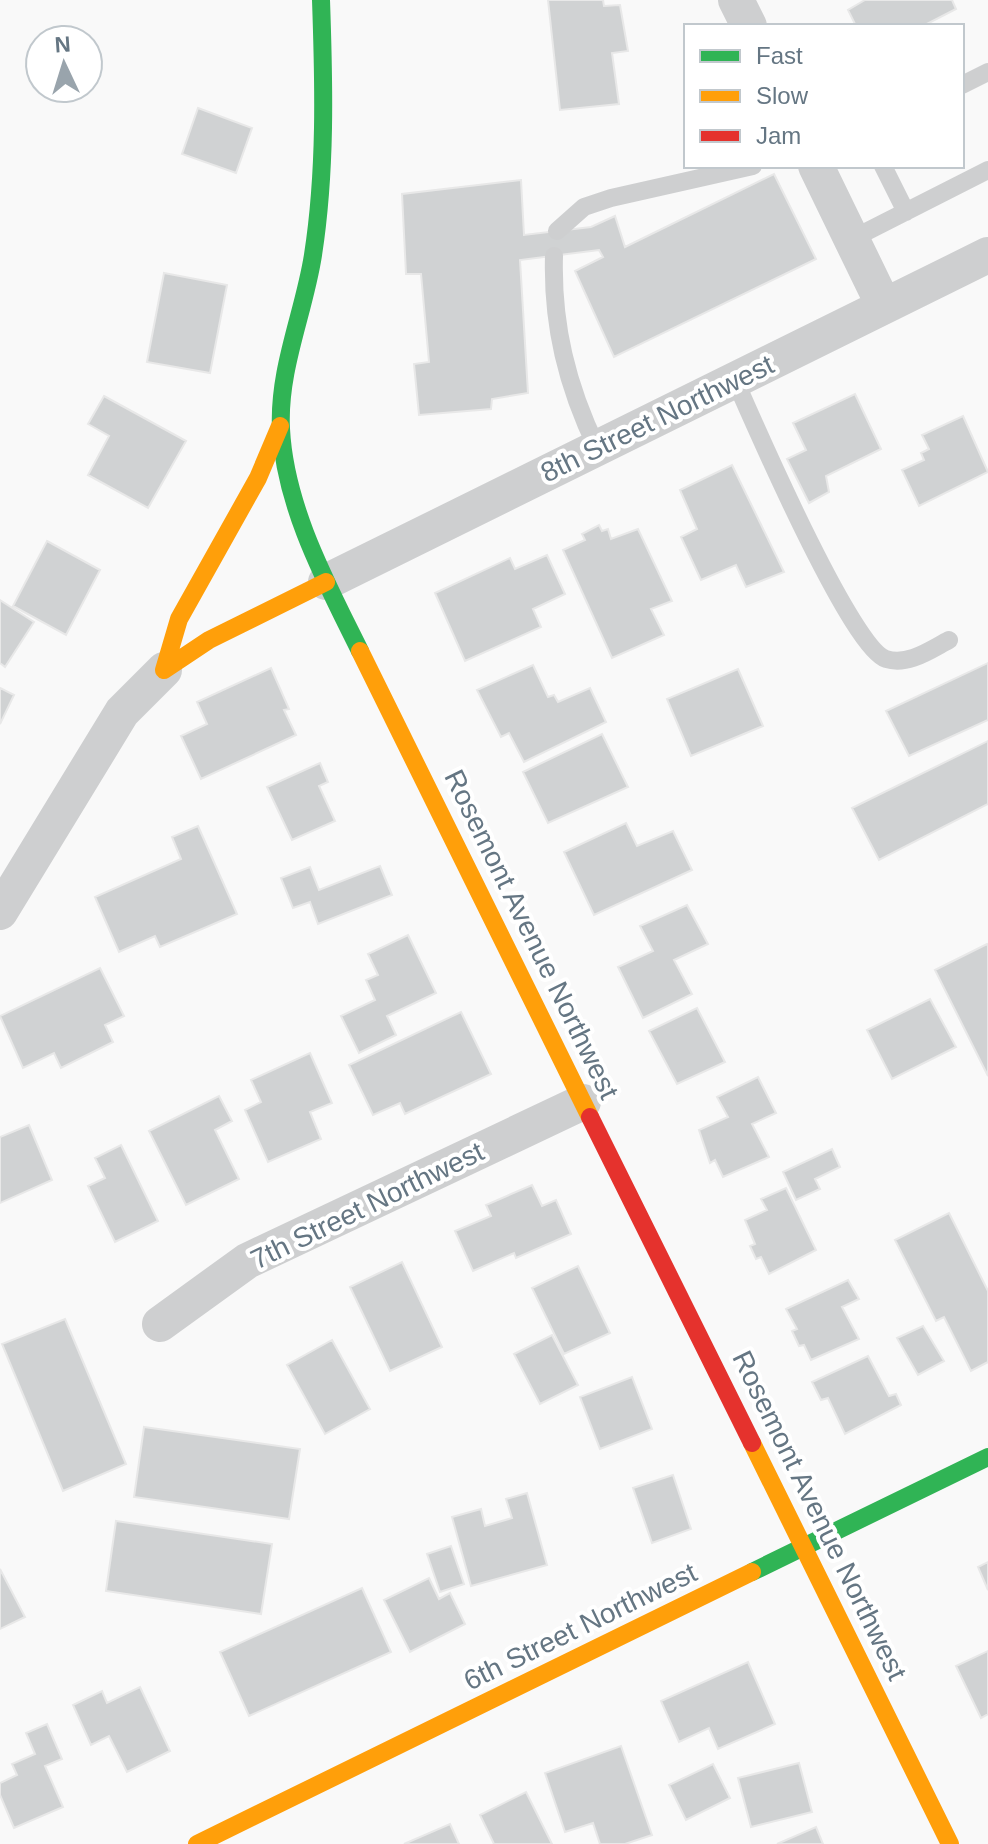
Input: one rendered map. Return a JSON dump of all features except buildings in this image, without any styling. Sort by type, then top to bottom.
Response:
[{"type":"street","name":"Rosemont Avenue Northwest","points":[[321,0],[320,175],[312,257],[289,357],[280,426],[288,483],[326,582],[806,1547],[950,1844]]},
{"type":"street","points":[[736,0],[748,24]]},
{"type":"street","points":[[817,168],[884,306]]},
{"type":"street","name":"8th Street Northwest","points":[[326,582],[988,255]]},
{"type":"street","points":[[164,670],[179,619],[258,478],[280,426]]},
{"type":"street","points":[[0,912],[122,712],[164,670],[209,640],[326,582]]},
{"type":"street","name":"7th Street Northwest","points":[[160,1324],[247,1261],[583,1102]]},
{"type":"street","name":"6th Street Northwest","points":[[197,1844],[988,1457]]},
{"type":"lane","points":[[964,84],[988,72]]},
{"type":"lane","points":[[557,231],[584,207],[744,168]]},
{"type":"lane","points":[[884,168],[906,212]]},
{"type":"lane","points":[[852,239],[988,170]]},
{"type":"lane","points":[[554,256],[553,301],[569,386],[597,448]]},
{"type":"lane","points":[[735,380],[789,498],[842,602],[872,650],[885,658],[912,659],[949,640]]},
{"type":"traffic: fast","points":[[321,0],[323,128],[320,192],[309,277],[283,385],[281,429],[290,487],[299,515],[321,571],[360,651]]},
{"type":"traffic: fast","points":[[752,1572],[988,1457]]},
{"type":"traffic: slow","points":[[164,670],[179,619],[258,478],[280,426]]},
{"type":"traffic: slow","points":[[164,670],[209,640],[326,582]]},
{"type":"traffic: slow","points":[[360,651],[590,1117]]},
{"type":"traffic: slow","points":[[752,1443],[950,1844]]},
{"type":"traffic: slow","points":[[197,1844],[752,1572]]},
{"type":"traffic: jam","points":[[590,1117],[752,1443]]}]
